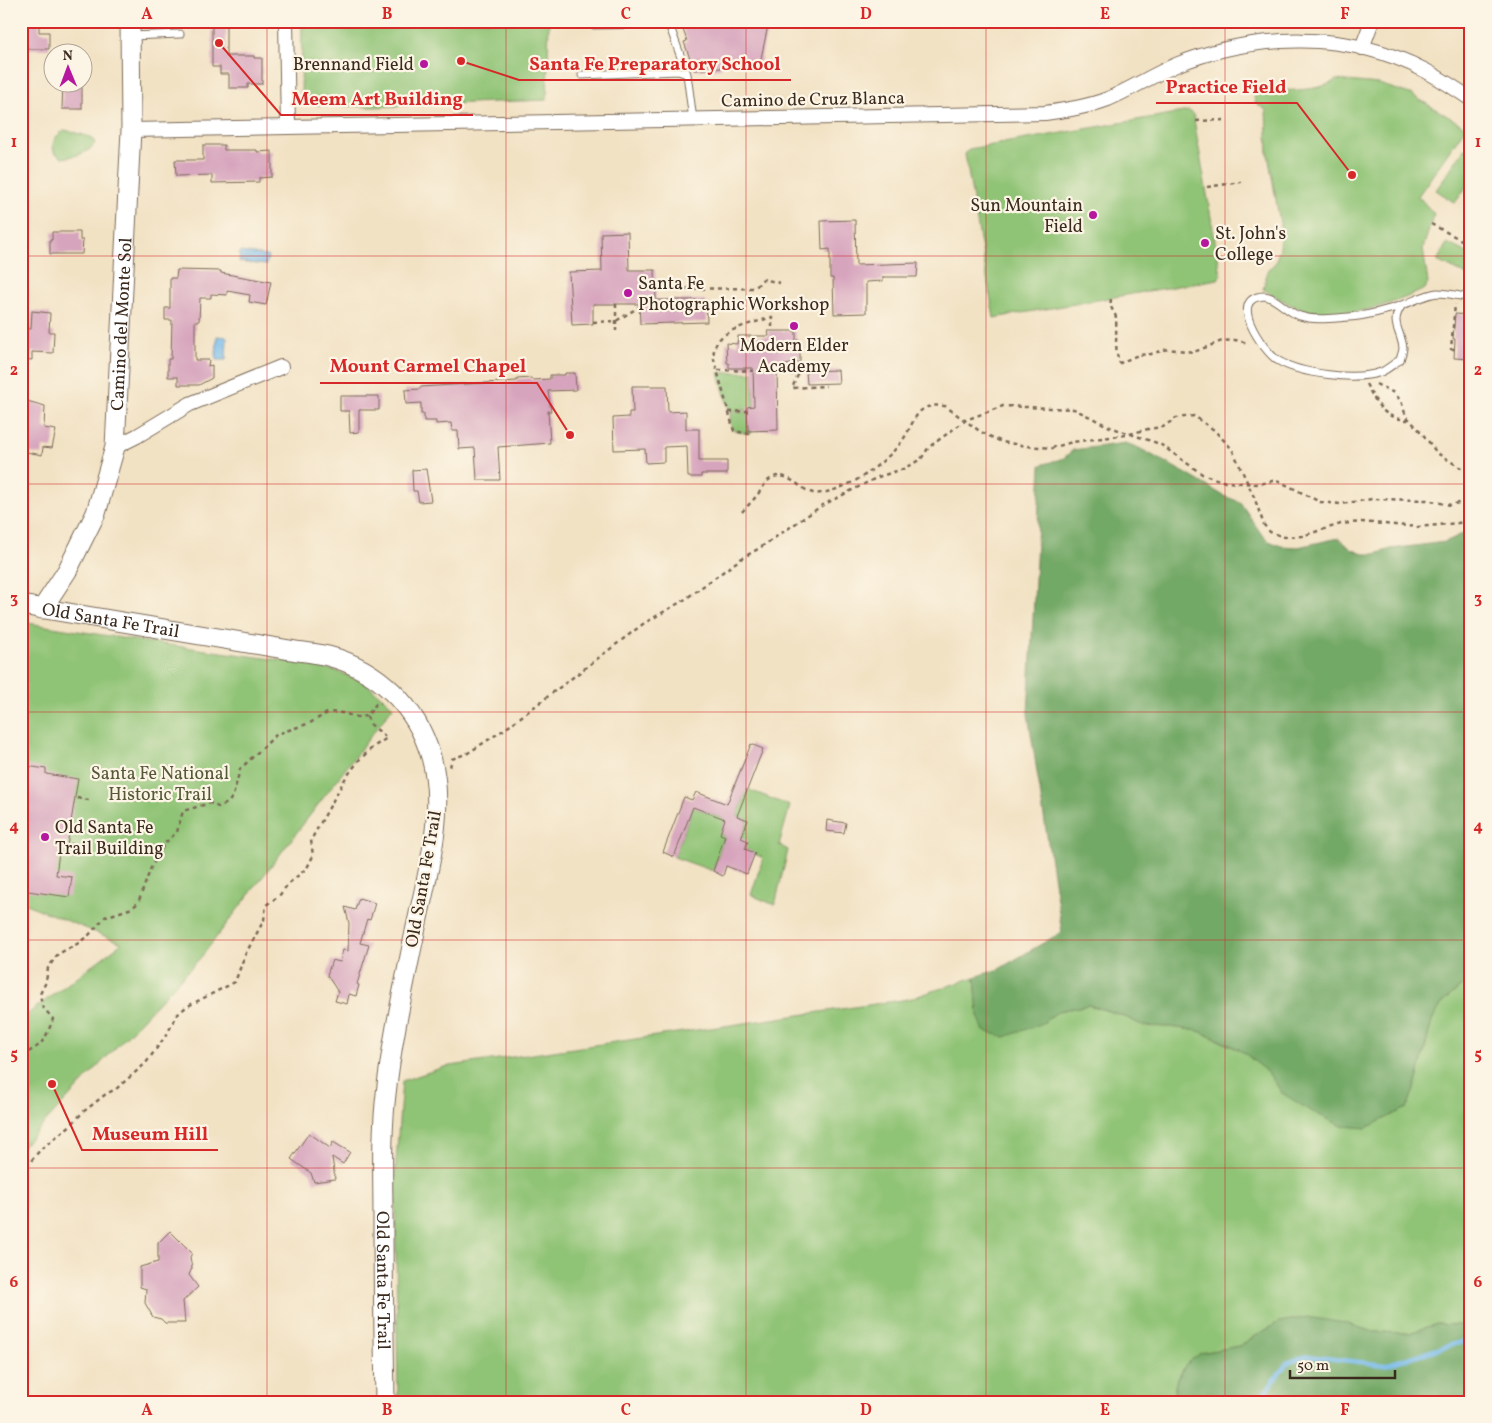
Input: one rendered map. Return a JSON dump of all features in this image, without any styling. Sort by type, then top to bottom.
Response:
[{"type":"street","points":[[286,21],[288,126]]},
{"type":"street","points":[[1362,48],[1372,21]]},
{"type":"street","name":"Camino del Monte Sol","points":[[42,609],[67,571],[96,512],[115,447],[131,130],[130,29]]},
{"type":"street","name":"Camino de Cruz Blanca","points":[[131,130],[1045,113],[1086,106],[1108,98],[1175,66],[1208,54],[1233,47],[1282,40],[1328,42],[1362,48],[1395,58],[1424,70],[1471,99]]},
{"type":"street","points":[[115,447],[190,404],[281,367]]},
{"type":"street","name":"Old Santa Fe Trail","points":[[21,606],[328,656],[363,670],[377,678],[409,710],[424,736],[435,772],[436,817],[427,875],[394,1032],[384,1110],[385,1402]]},
{"type":"lane","points":[[594,25],[659,24],[670,27],[687,74],[693,120]]},
{"type":"lane","points":[[130,29],[180,34]]},
{"type":"lane","points":[[582,75],[678,71],[687,74]]},
{"type":"lane","points":[[1402,305],[1396,314],[1396,326],[1403,349],[1400,360],[1381,372],[1351,376],[1312,372],[1277,359],[1258,339],[1246,310],[1253,300],[1263,296],[1271,298],[1285,309],[1299,316],[1313,319],[1353,317],[1402,305],[1436,293],[1471,298]]},
{"type":"path","points":[[1196,121],[1227,120]]},
{"type":"path","points":[[1207,187],[1241,182]]},
{"type":"path","points":[[1431,224],[1471,245]]},
{"type":"path","points":[[677,288],[755,288],[763,279],[780,284]]},
{"type":"path","points":[[1111,299],[1110,306],[1116,317],[1117,357],[1120,363],[1138,355],[1151,354],[1168,349],[1194,352],[1222,341],[1235,340],[1247,342],[1263,354],[1272,355]]},
{"type":"path","points":[[616,304],[616,331]]},
{"type":"path","points":[[593,322],[616,321],[639,307]]},
{"type":"path","points":[[1454,308],[1451,349],[1454,350]]},
{"type":"path","points":[[750,434],[734,431],[713,356],[714,348],[718,339],[728,333],[772,318],[772,331]]},
{"type":"path","points":[[718,370],[763,371],[798,375],[792,388],[826,386]]},
{"type":"path","points":[[1368,381],[1363,379],[1383,412],[1397,419],[1409,420]]},
{"type":"path","points":[[1373,383],[1394,393],[1401,401],[1406,416],[1437,453],[1471,474]]},
{"type":"path","points":[[742,512],[770,478],[785,477],[812,493],[825,494],[869,473],[901,443],[916,414],[922,409],[938,405],[945,406],[982,432],[1002,442],[1052,448],[1072,442],[1131,434],[1163,427],[1176,418],[1194,416],[1214,430],[1232,449],[1254,497],[1264,525],[1270,532],[1284,537],[1302,536],[1354,522],[1418,527],[1471,520]]},
{"type":"path","points":[[450,767],[452,759],[468,753],[505,729],[558,687],[644,624],[684,600],[742,558],[764,546],[823,505],[878,477],[903,469],[921,459],[929,447],[966,420],[1003,406],[1074,409],[1110,427],[1160,444],[1202,474],[1226,482],[1248,484],[1278,480],[1320,502],[1341,504],[1372,499],[1427,500],[1450,505],[1471,500]]},
{"type":"path","points":[[729,412],[748,411]]},
{"type":"path","points":[[21,1055],[36,1048],[47,1038],[53,1019],[42,1006],[40,994],[46,982],[48,968],[58,954],[89,935],[105,917],[132,908],[138,903],[152,865],[160,854],[163,844],[176,832],[183,812],[210,803],[218,807],[228,803],[233,796],[240,769],[277,734],[310,723],[329,712],[357,717],[366,716],[376,704],[386,700]]},
{"type":"path","points":[[21,1173],[41,1150],[72,1124],[83,1112],[106,1094],[116,1089],[146,1063],[168,1034],[177,1015],[186,1007],[235,982],[245,955],[264,920],[266,905],[279,896],[288,884],[307,868],[313,856],[311,840],[345,779],[359,760],[387,738],[369,723],[366,716]]},
{"type":"path","points":[[77,798],[89,800]]},
{"type":"path","points":[[70,844],[82,846]]},
{"type":"green space","name":"Brennand Field","points":[[302,21],[549,21],[547,100],[371,107],[301,104]]},
{"type":"green space","points":[[1336,80],[1379,84],[1410,94],[1466,127],[1418,196],[1434,214],[1423,248],[1428,283],[1425,289],[1380,306],[1348,313],[1332,314],[1316,313],[1301,309],[1263,289],[1268,270],[1275,263],[1280,248],[1280,223],[1268,154],[1266,110],[1255,102],[1254,97],[1259,92],[1266,90],[1312,88],[1330,84]]},
{"type":"green space","name":"Sun Mountain Field","points":[[1189,111],[1193,114],[1221,275],[1218,279],[994,318],[965,154],[969,149]]},
{"type":"green space","points":[[65,130],[91,137],[95,143],[85,152],[63,158],[54,152],[53,145],[56,137]]},
{"type":"green space","points":[[1464,149],[1471,153],[1471,180],[1455,203],[1436,190]]},
{"type":"green space","points":[[1447,243],[1471,255],[1471,277],[1437,261]]},
{"type":"green space","points":[[753,372],[754,406],[748,407],[748,410],[729,411],[719,373]]},
{"type":"green space","points":[[748,412],[748,431],[752,431],[750,434],[734,431],[731,427],[730,413]]},
{"type":"green space","points":[[1126,443],[1139,448],[1224,496],[1240,502],[1260,532],[1269,541],[1281,546],[1298,547],[1339,538],[1351,549],[1363,554],[1375,554],[1391,549],[1445,542],[1471,530],[1471,978],[1443,1002],[1432,1020],[1417,1080],[1407,1108],[1366,1128],[1342,1126],[1309,1110],[1282,1093],[1270,1075],[1245,1053],[1199,1031],[1144,1026],[1121,1015],[1089,1005],[1058,1011],[1043,1023],[1005,1037],[984,1031],[978,1016],[975,977],[999,969],[1062,932],[1028,714],[1041,465],[1064,458],[1073,450]]},
{"type":"green space","name":"Santa Fe National Historic Trail","points":[[21,622],[147,642],[287,661],[337,671],[367,684],[393,707],[202,956],[21,1148],[21,1019],[122,943],[21,902]]},
{"type":"green space","points":[[747,789],[790,806],[779,845],[788,850],[775,905],[751,895],[763,858],[745,849],[741,838],[748,820],[737,816]]},
{"type":"green space","points":[[693,807],[725,819],[720,834],[725,836],[713,871],[674,857]]},
{"type":"green space","points":[[975,977],[978,1016],[1043,1023],[1058,1011],[1088,1005],[1121,1015],[1144,1026],[1199,1031],[1245,1053],[1270,1075],[1282,1093],[1407,1108],[1417,1080],[1432,1020],[1443,1002],[1471,978],[1471,1326],[1437,1324],[1409,1333],[1374,1332],[1364,1329],[1279,1322],[1239,1346],[1201,1353],[1186,1364],[1176,1382],[1171,1402],[398,1402],[395,1176],[402,1081],[444,1067],[909,999]]},
{"type":"green space","points":[[1307,1317],[1345,1323],[1374,1332],[1409,1333],[1437,1324],[1471,1326],[1471,1402],[1171,1402],[1176,1382],[1186,1364],[1201,1353],[1239,1346],[1279,1322]]},
{"type":"water","points":[[240,252],[268,256],[266,265],[239,262]]},
{"type":"water","points":[[217,336],[227,337],[226,360],[216,360]]},
{"type":"building","points":[[21,21],[39,21],[39,32],[49,32],[49,42],[42,42],[42,49],[21,49]]},
{"type":"building","points":[[212,21],[226,21],[226,56],[254,56],[254,58],[262,58],[262,84],[248,84],[248,88],[229,88],[229,74],[220,74],[220,67],[212,67]]},
{"type":"building","points":[[680,21],[769,21],[760,63],[721,65],[721,68],[694,70],[684,42],[687,41]]},
{"type":"building","points":[[63,92],[82,92],[82,109],[62,109]]},
{"type":"building","points":[[203,145],[224,145],[224,150],[272,151],[272,177],[259,178],[259,182],[212,183],[212,175],[176,176],[175,160],[203,160]]},
{"type":"building","points":[[855,220],[856,265],[918,263],[917,277],[883,277],[883,281],[866,282],[866,313],[834,314],[833,278],[830,278],[830,249],[822,250],[821,221]]},
{"type":"building","points":[[52,232],[80,232],[80,240],[83,240],[82,254],[50,254]]},
{"type":"building","points":[[628,232],[629,270],[655,270],[656,300],[706,300],[707,322],[640,324],[639,304],[593,304],[593,324],[572,325],[569,272],[602,271],[601,233]]},
{"type":"building","points":[[177,270],[221,271],[221,273],[271,282],[266,305],[249,302],[250,295],[227,291],[227,295],[211,294],[211,298],[200,298],[199,321],[195,321],[195,360],[209,360],[208,366],[212,365],[212,378],[199,385],[178,385],[178,377],[168,377],[168,359],[171,359],[172,320],[165,320],[165,308],[170,308],[170,278],[176,278]]},
{"type":"building","points":[[32,311],[50,313],[49,332],[54,332],[53,353],[32,352],[32,360],[21,359],[21,328],[31,329]]},
{"type":"building","points":[[1455,314],[1471,315],[1471,359],[1454,358]]},
{"type":"building","points":[[768,331],[796,331],[796,340],[800,340],[800,362],[777,367],[778,430],[748,431],[747,407],[754,406],[753,368],[729,368],[726,343],[737,344],[738,336],[769,336]]},
{"type":"building","points":[[838,370],[839,383],[807,384],[806,371]]},
{"type":"building","points":[[565,373],[575,373],[576,390],[548,391],[551,411],[548,411],[550,443],[498,447],[500,480],[477,480],[475,448],[459,449],[458,431],[452,431],[451,423],[436,424],[436,421],[424,421],[424,414],[421,414],[421,403],[406,404],[405,390],[420,389],[420,387],[517,381],[517,379],[531,378],[532,380],[550,379],[550,375],[565,375]]},
{"type":"building","points":[[632,386],[667,386],[668,412],[686,411],[686,429],[699,429],[699,461],[727,461],[727,474],[701,474],[701,477],[688,477],[687,446],[664,447],[664,462],[646,463],[645,449],[614,450],[613,418],[629,417],[629,412],[633,412]]},
{"type":"building","points":[[340,396],[379,396],[379,410],[359,410],[359,432],[350,433],[349,411],[340,411]]},
{"type":"building","points":[[27,401],[45,406],[44,428],[56,430],[52,448],[43,447],[42,455],[21,451],[23,434],[21,434],[21,430],[24,420],[21,420],[21,407],[26,408]]},
{"type":"building","points":[[426,469],[431,501],[419,502],[417,491],[413,491],[412,470]]},
{"type":"building","points":[[751,744],[763,749],[737,816],[748,820],[741,838],[748,841],[745,849],[755,853],[747,874],[726,866],[723,876],[713,871],[725,836],[720,834],[725,819],[693,807],[674,857],[663,852],[684,797],[692,800],[696,792],[727,804]]},
{"type":"building","name":"Old Santa Fe Trail Building","points":[[21,765],[46,769],[46,774],[78,779],[67,846],[60,845],[56,875],[72,877],[69,897],[21,890],[24,860],[21,859]]},
{"type":"building","points":[[827,820],[846,823],[844,833],[826,831]]},
{"type":"building","points":[[359,898],[375,903],[370,920],[367,919],[360,943],[369,945],[357,984],[359,985],[356,996],[349,994],[347,1004],[335,1001],[338,992],[327,975],[332,960],[340,962],[343,950],[348,951],[349,923],[345,907],[355,910]]},
{"type":"building","points":[[309,1133],[330,1148],[333,1142],[350,1152],[343,1164],[332,1157],[335,1179],[314,1182],[311,1173],[291,1159]]},
{"type":"building","points":[[170,1231],[192,1253],[190,1257],[192,1268],[189,1275],[198,1287],[183,1301],[185,1323],[165,1323],[161,1319],[153,1317],[145,1303],[146,1289],[140,1287],[140,1267],[158,1262],[158,1243]]},
{"type":"waterway","points":[[1258,1402],[1287,1363],[1308,1356],[1385,1365],[1471,1339]]},
{"type":"place","name":"Meem Art Building","points":[[219,43]]},
{"type":"place","name":"Santa Fe Preparatory School","points":[[461,61]]},
{"type":"place","name":"Brennand Field","points":[[424,64]]},
{"type":"place","name":"Practice Field","points":[[1352,175]]},
{"type":"place","name":"Sun Mountain Field","points":[[1093,215]]},
{"type":"place","name":"St. John's College","points":[[1205,243]]},
{"type":"place","name":"Santa Fe Photographic Workshop","points":[[628,293]]},
{"type":"place","name":"Modern Elder Academy","points":[[794,326]]},
{"type":"place","name":"Mount Carmel Chapel","points":[[570,435]]},
{"type":"place","name":"Old Santa Fe Trail Building","points":[[45,837]]},
{"type":"place","name":"Museum Hill","points":[[52,1084]]}]
